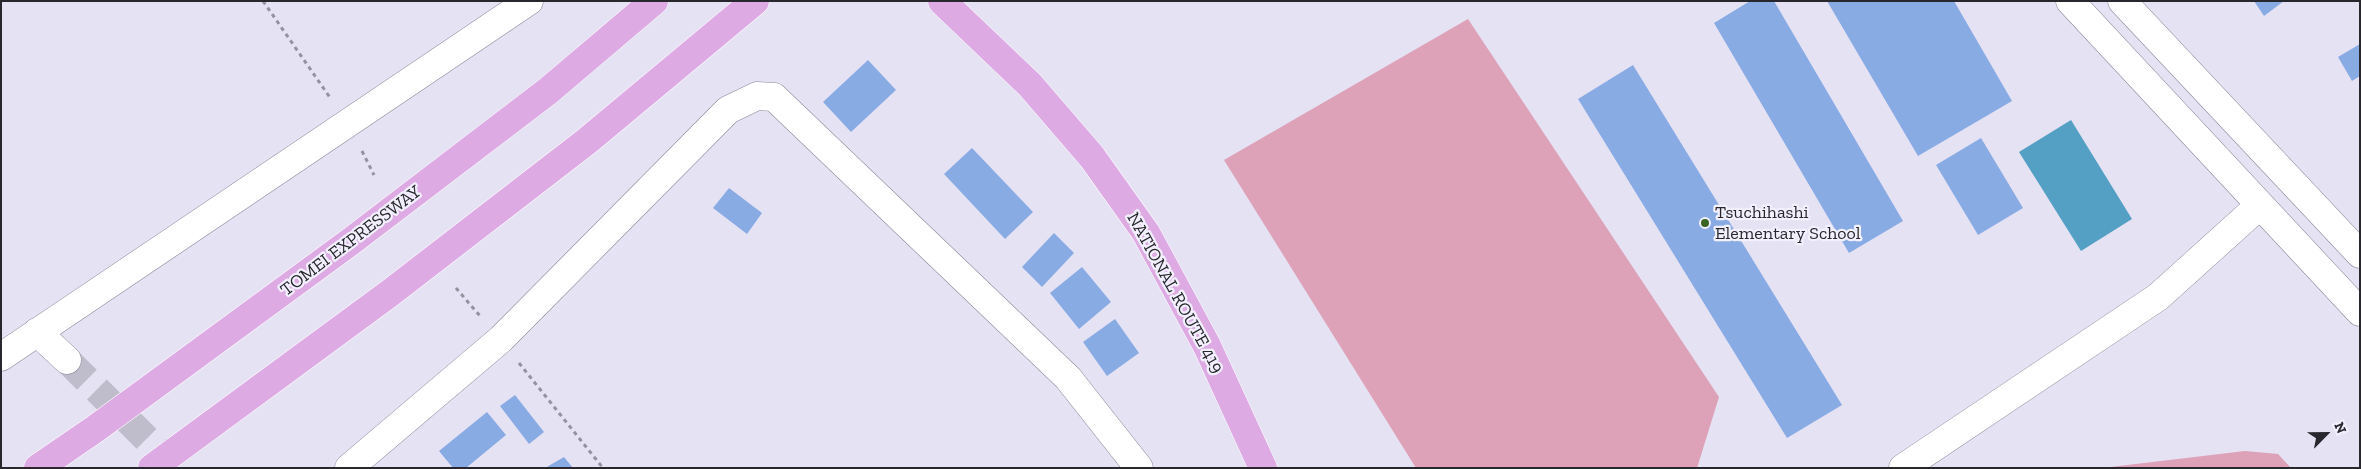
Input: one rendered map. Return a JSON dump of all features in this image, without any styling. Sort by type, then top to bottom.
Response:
[{"type":"highway","name":"TOMEI EXPRESSWAY","points":[[38,468],[95,429],[350,242],[548,91],[654,1]]},
{"type":"highway","points":[[152,468],[390,294],[587,141],[755,1]]},
{"type":"highway","name":"NATIONAL ROUTE 419","points":[[942,1],[1030,85],[1092,157],[1146,233],[1207,346],[1263,468]]},
{"type":"street","points":[[1,356],[529,1]]},
{"type":"street","points":[[2070,1],[2360,312]]},
{"type":"street","points":[[2122,1],[2360,254]]},
{"type":"street","points":[[350,468],[501,340],[728,110],[757,96],[774,97],[1068,378],[1138,468]]},
{"type":"street","points":[[1903,468],[2158,297],[2260,205]]},
{"type":"street","points":[[37,332],[67,360]]},
{"type":"path","points":[[263,1],[348,124],[374,175]]},
{"type":"path","points":[[456,288],[501,340],[603,468]]},
{"type":"shaded area","points":[[1468,19],[1719,397],[1697,468],[1416,468],[1224,160]]},
{"type":"shaded area","points":[[2245,451],[2278,454],[2291,468],[2102,468]]},
{"type":"water","points":[[2071,120],[2132,219],[2081,251],[2019,152]]},
{"type":"building","points":[[1750,1],[1774,1],[1903,221],[1849,253],[1714,23]]},
{"type":"building","points":[[1827,1],[1954,1],[2012,101],[1918,156]]},
{"type":"building","points":[[2254,1],[2284,1],[2264,16]]},
{"type":"building","points":[[2360,44],[2360,76],[2352,81],[2338,57]]},
{"type":"building","points":[[868,60],[896,90],[851,132],[823,102]]},
{"type":"building","points":[[1633,65],[1842,405],[1787,438],[1578,99]]},
{"type":"building","points":[[1981,138],[2023,208],[1978,235],[1936,165]]},
{"type":"building","points":[[972,148],[1033,212],[1005,239],[944,174]]},
{"type":"building","points":[[729,188],[762,213],[747,234],[713,208]]},
{"type":"building","points":[[1054,233],[1074,253],[1042,287],[1022,267]]},
{"type":"building","points":[[1082,267],[1111,302],[1079,329],[1050,293]]},
{"type":"building","points":[[1115,319],[1139,353],[1107,376],[1083,342]]},
{"type":"building","points":[[515,395],[544,432],[529,444],[500,406]]},
{"type":"building","points":[[487,412],[506,435],[466,468],[453,468],[439,451]]},
{"type":"building","points":[[564,457],[573,468],[545,468]]},
{"type":"tunnel","points":[[67,360],[176,468]]},
{"type":"place","name":"Tsuchihashi Elementary School","points":[[1705,223]]}]
